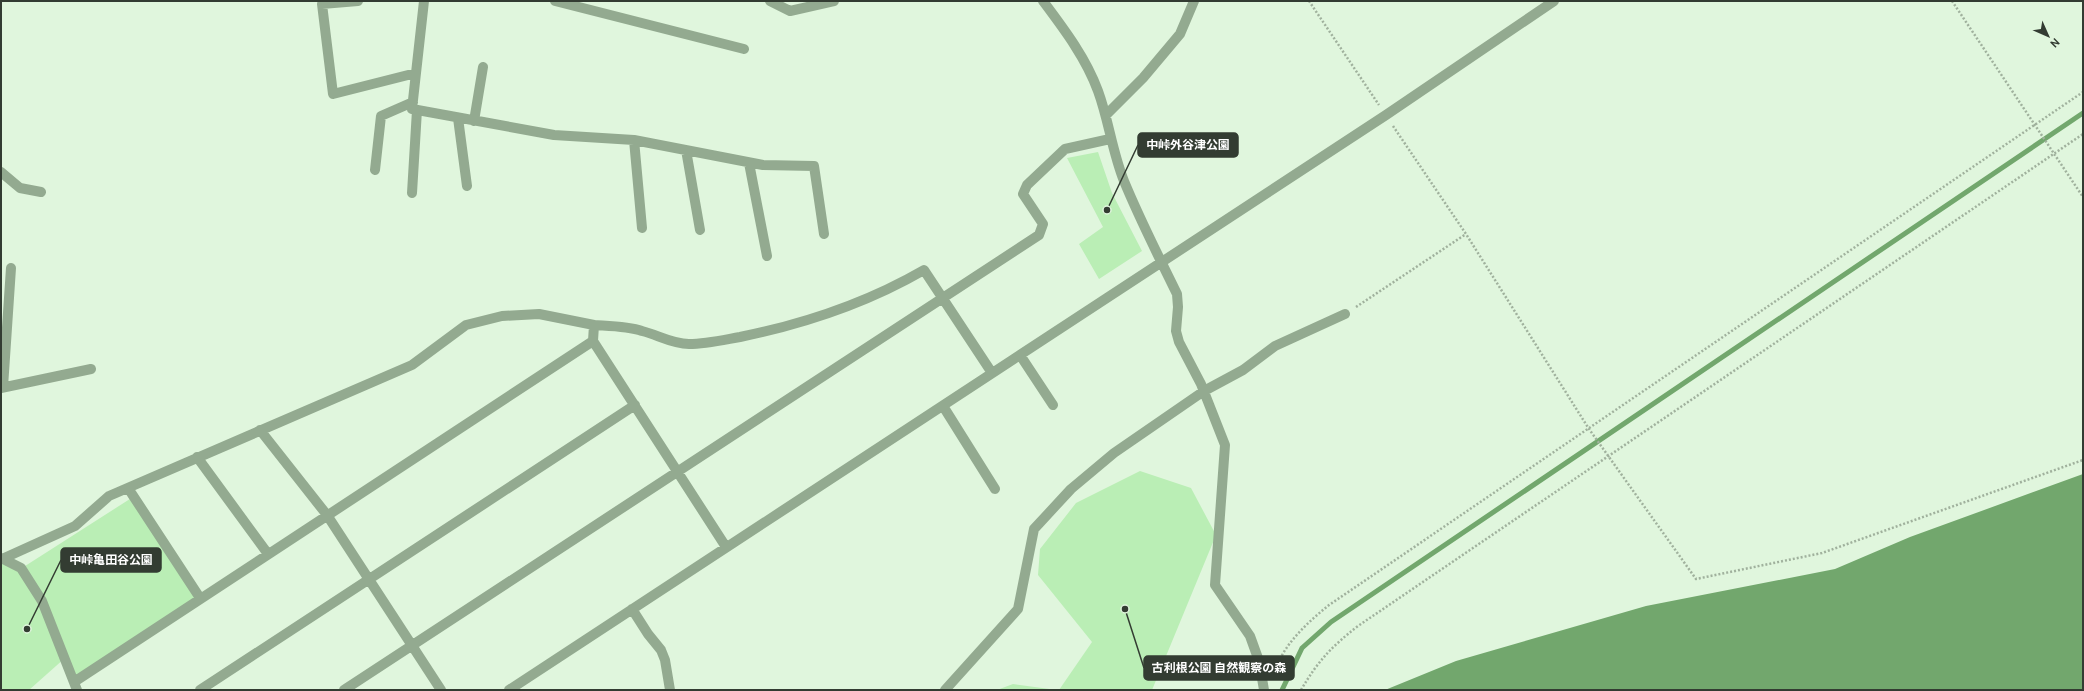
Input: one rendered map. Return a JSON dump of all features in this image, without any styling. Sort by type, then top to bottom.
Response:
[{"type":"street","points":[[358,1],[322,4],[333,94],[416,72]]},
{"type":"street","points":[[412,193],[416,72],[424,1]]},
{"type":"street","points":[[555,1],[744,49]]},
{"type":"street","points":[[770,1],[790,11],[834,1]]},
{"type":"street","points":[[1043,1],[1075,45],[1098,90],[1106,115],[1110,139],[1124,182],[1177,294],[1178,307],[1176,331],[1179,342],[1204,391],[1225,445],[1215,586],[1250,636],[1259,661],[1264,690]]},
{"type":"street","points":[[1106,115],[1143,78],[1180,34],[1194,1]]},
{"type":"street","points":[[509,690],[1386,115],[1554,1]]},
{"type":"street","points":[[474,121],[484,67]]},
{"type":"street","points":[[375,170],[381,116],[415,106],[458,118],[554,135],[634,140],[749,163],[814,166],[824,234]]},
{"type":"street","points":[[458,118],[467,186]]},
{"type":"street","points":[[344,690],[1039,235],[1043,224],[1023,194],[1028,185],[1056,155],[1065,149],[1110,139]]},
{"type":"street","points":[[634,140],[642,228]]},
{"type":"street","points":[[686,150],[700,230]]},
{"type":"street","points":[[749,163],[767,256]]},
{"type":"street","points":[[1,172],[20,188],[41,192]]},
{"type":"street","points":[[10,268],[2,388],[91,369]]},
{"type":"street","points":[[2,558],[75,526],[109,496],[412,364],[466,326],[502,316],[539,314],[594,325],[641,330],[668,340],[688,344],[715,341],[780,329],[846,306],[899,284],[924,270],[992,373]]},
{"type":"street","points":[[945,690],[1018,609],[1034,529],[1071,489],[1109,458],[1204,391],[1243,370],[1274,346],[1345,314]]},
{"type":"street","points":[[594,325],[592,341],[678,471],[726,547]]},
{"type":"street","points":[[2,558],[22,568],[42,601],[76,686],[200,598],[592,341]]},
{"type":"street","points":[[1020,354],[1054,405]]},
{"type":"street","points":[[200,690],[635,405]]},
{"type":"street","points":[[943,406],[995,489]]},
{"type":"street","points":[[260,430],[327,515],[441,690]]},
{"type":"street","points":[[197,457],[268,554]]},
{"type":"street","points":[[128,488],[200,598]]},
{"type":"street","points":[[632,609],[648,634],[661,650],[665,660],[670,690]]},
{"type":"path","points":[[1309,1],[1466,234],[1607,456],[1696,579],[1822,553],[2083,460]]},
{"type":"path","points":[[1952,1],[2083,197]]},
{"type":"path","points":[[1273,676],[1278,662],[1293,639],[1306,625],[1329,605],[2083,92]]},
{"type":"path","points":[[1301,690],[1321,658],[1337,642],[1358,626],[2083,134]]},
{"type":"path","points":[[1345,314],[1466,234]]},
{"type":"shaded area","points":[[1098,152],[1112,193],[1142,251],[1099,279],[1079,244],[1103,227],[1067,158]]},
{"type":"shaded area","points":[[1140,471],[1191,488],[1216,535],[1152,690],[1059,690],[1092,642],[1038,575],[1040,549],[1076,503]]},
{"type":"shaded area","points":[[2083,474],[2083,690],[1385,690],[1456,661],[1646,606],[1835,569],[1910,537]]},
{"type":"shaded area","points":[[133,497],[200,598],[74,682],[65,658],[29,690],[1,690],[1,558],[22,568]]},
{"type":"shaded area","points":[[1013,684],[1057,690],[997,690]]},
{"type":"waterway","points":[[1282,690],[1302,648],[1331,622],[2083,113]]},
{"type":"place","name":"中峠外谷津公園","points":[[1107,210]]},
{"type":"place","name":"古利根公園 自然観察の森","points":[[1125,609]]},
{"type":"place","name":"中峠亀田谷公園","points":[[27,629]]}]
